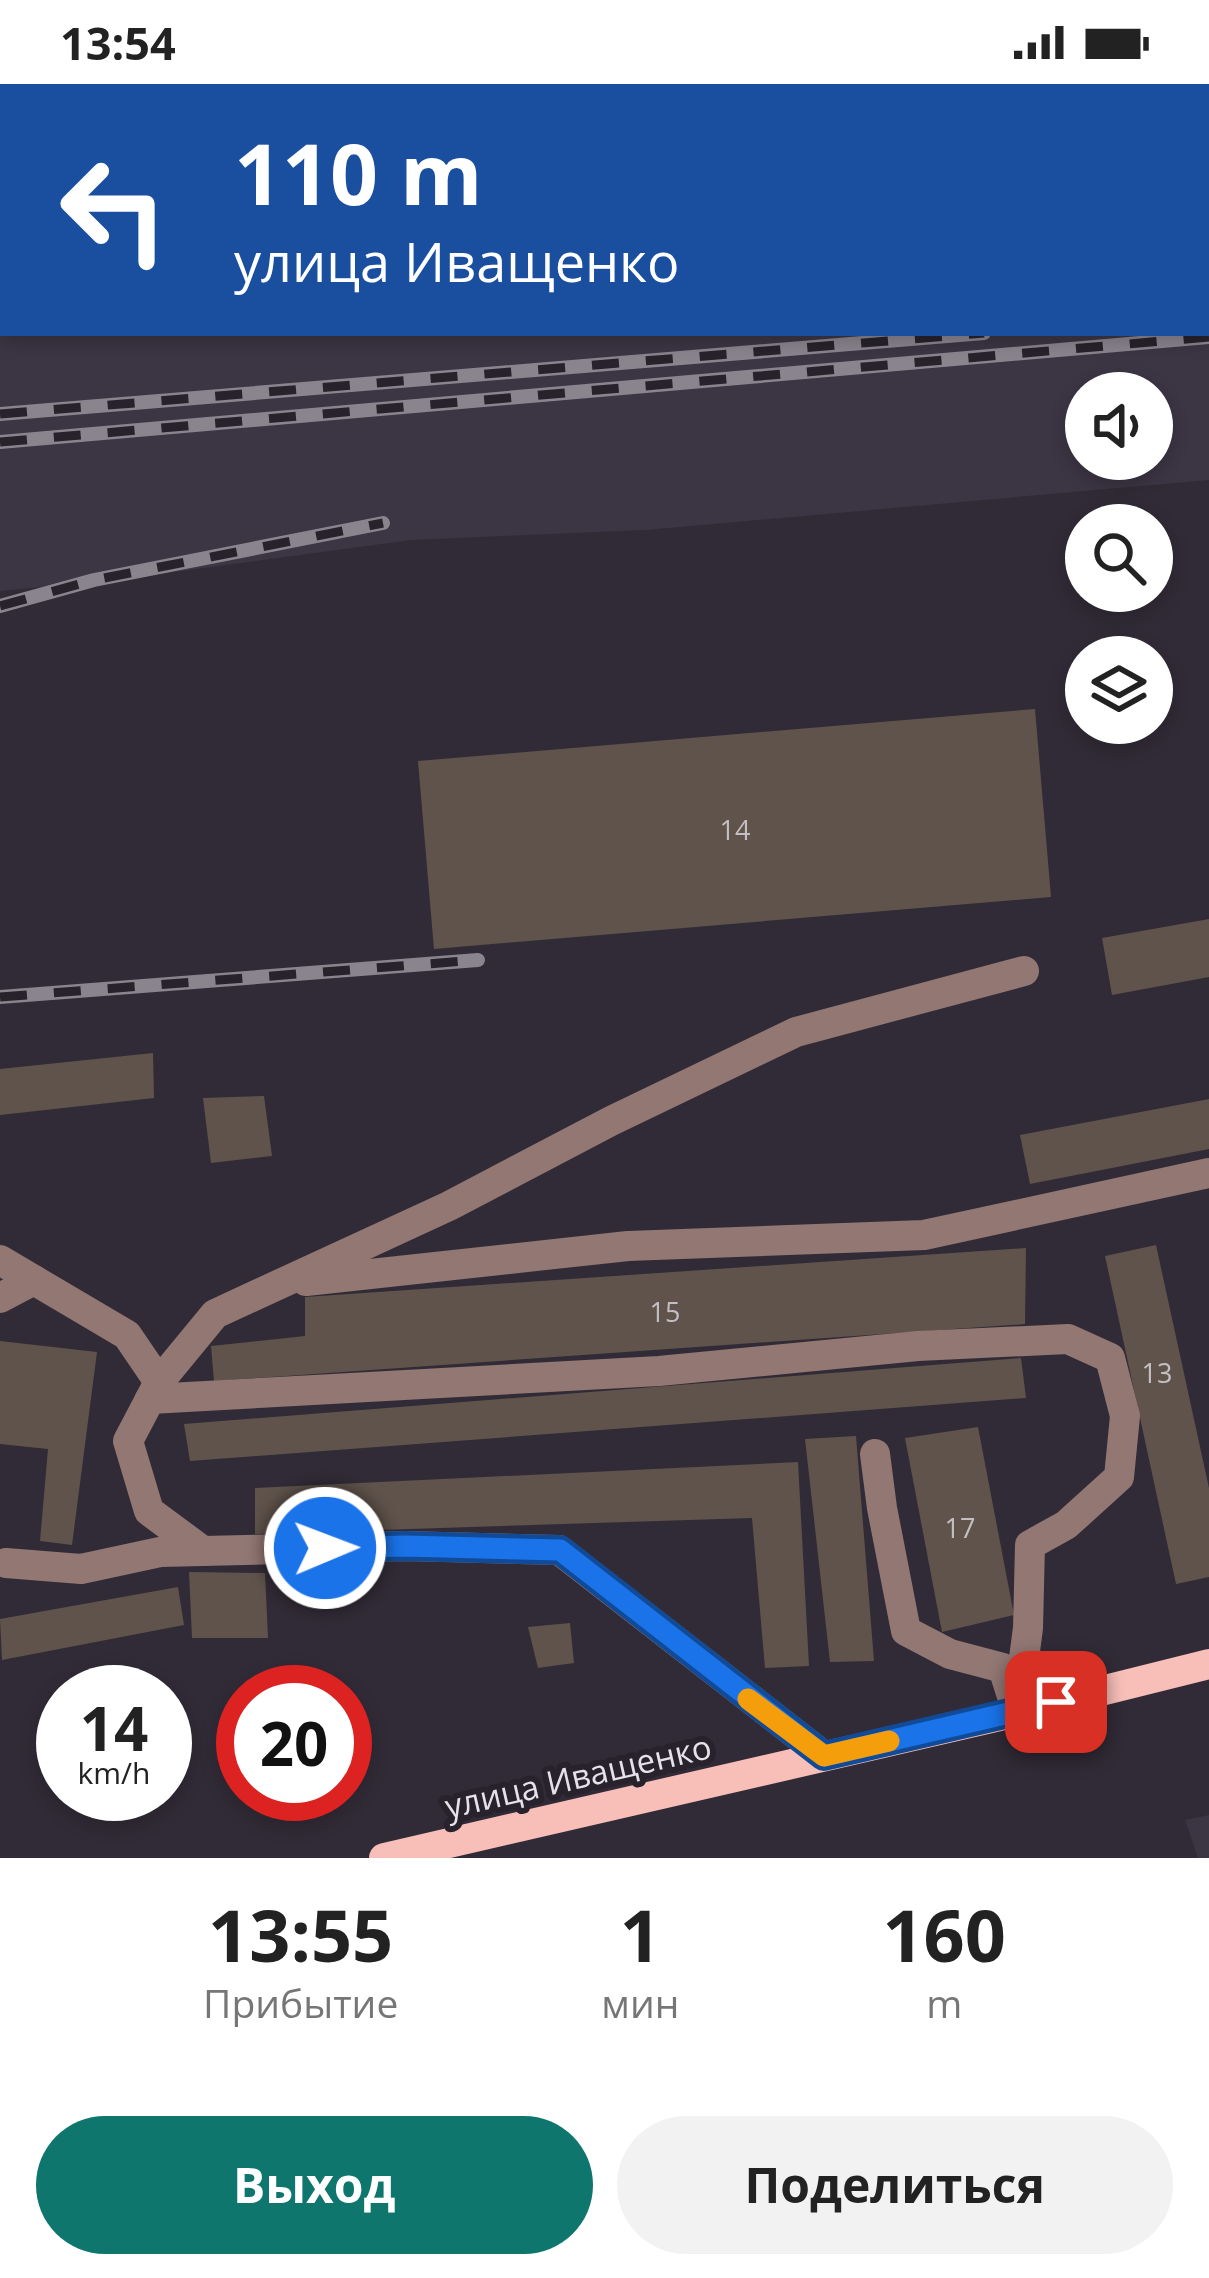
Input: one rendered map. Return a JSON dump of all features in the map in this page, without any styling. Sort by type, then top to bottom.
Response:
[{"type":"main road","name":"улица Иващенко","points":[[384,1858],[1209,1664]]},
{"type":"lane","points":[[203,1552],[148,1510],[128,1441],[155,1390],[215,1314],[449,1206],[796,1032],[1024,971]]},
{"type":"lane","points":[[282,1283],[628,1246],[924,1235],[1209,1173]]},
{"type":"lane","points":[[0,1260],[127,1335],[155,1390]]},
{"type":"lane","points":[[0,1298],[34,1280]]},
{"type":"lane","points":[[155,1390],[659,1371],[918,1346],[1068,1339],[1110,1358],[1125,1416],[1119,1477],[1066,1525],[1030,1545],[1028,1628],[1017,1712]]},
{"type":"lane","points":[[874,1454],[906,1630],[950,1654],[1003,1668],[1017,1712]]},
{"type":"lane","points":[[6,1563],[81,1569],[160,1552],[405,1546],[560,1550],[824,1756]]},
{"type":"shaded area","points":[[0,336],[1209,336],[1209,480],[645,530],[411,540],[0,591]]},
{"type":"shaded area","points":[[1209,1815],[1209,1858],[1198,1858],[1185,1820]]},
{"type":"building","points":[[1035,709],[1051,897],[434,949],[418,761]]},
{"type":"building","points":[[1209,919],[1209,977],[1112,995],[1102,938]]},
{"type":"building","points":[[153,1053],[154,1098],[0,1115],[0,1069]]},
{"type":"building","points":[[264,1096],[272,1156],[211,1163],[203,1098]]},
{"type":"building","points":[[1209,1099],[1209,1149],[1030,1184],[1020,1135]]},
{"type":"building","points":[[1156,1245],[1209,1488],[1209,1577],[1176,1584],[1105,1256]]},
{"type":"building","points":[[1026,1248],[1025,1324],[214,1381],[211,1346],[305,1336],[305,1297]]},
{"type":"building","points":[[0,1341],[97,1352],[72,1545],[40,1541],[48,1449],[0,1444]]},
{"type":"building","points":[[1021,1358],[1026,1398],[190,1461],[184,1424]]},
{"type":"building","points":[[978,1427],[1014,1615],[942,1632],[905,1438]]},
{"type":"building","points":[[856,1436],[874,1661],[830,1662],[805,1439]]},
{"type":"building","points":[[798,1462],[809,1666],[765,1668],[752,1518],[255,1534],[255,1488]]},
{"type":"building","points":[[189,1572],[265,1573],[268,1638],[192,1638]]},
{"type":"building","points":[[178,1587],[184,1625],[2,1660],[0,1619]]},
{"type":"building","points":[[570,1623],[574,1663],[538,1668],[528,1627]]},
{"type":"railway","points":[[0,414],[948,336]]},
{"type":"railway","points":[[0,442],[1209,337]]},
{"type":"railway","points":[[0,606],[94,580],[383,523]]},
{"type":"railway","points":[[0,997],[478,960]]},
{"type":"slow traffic","points":[[748,1699],[824,1756],[889,1741]]},
{"type":"route","points":[[325,1548],[560,1550],[824,1756],[1056,1702]]}]
